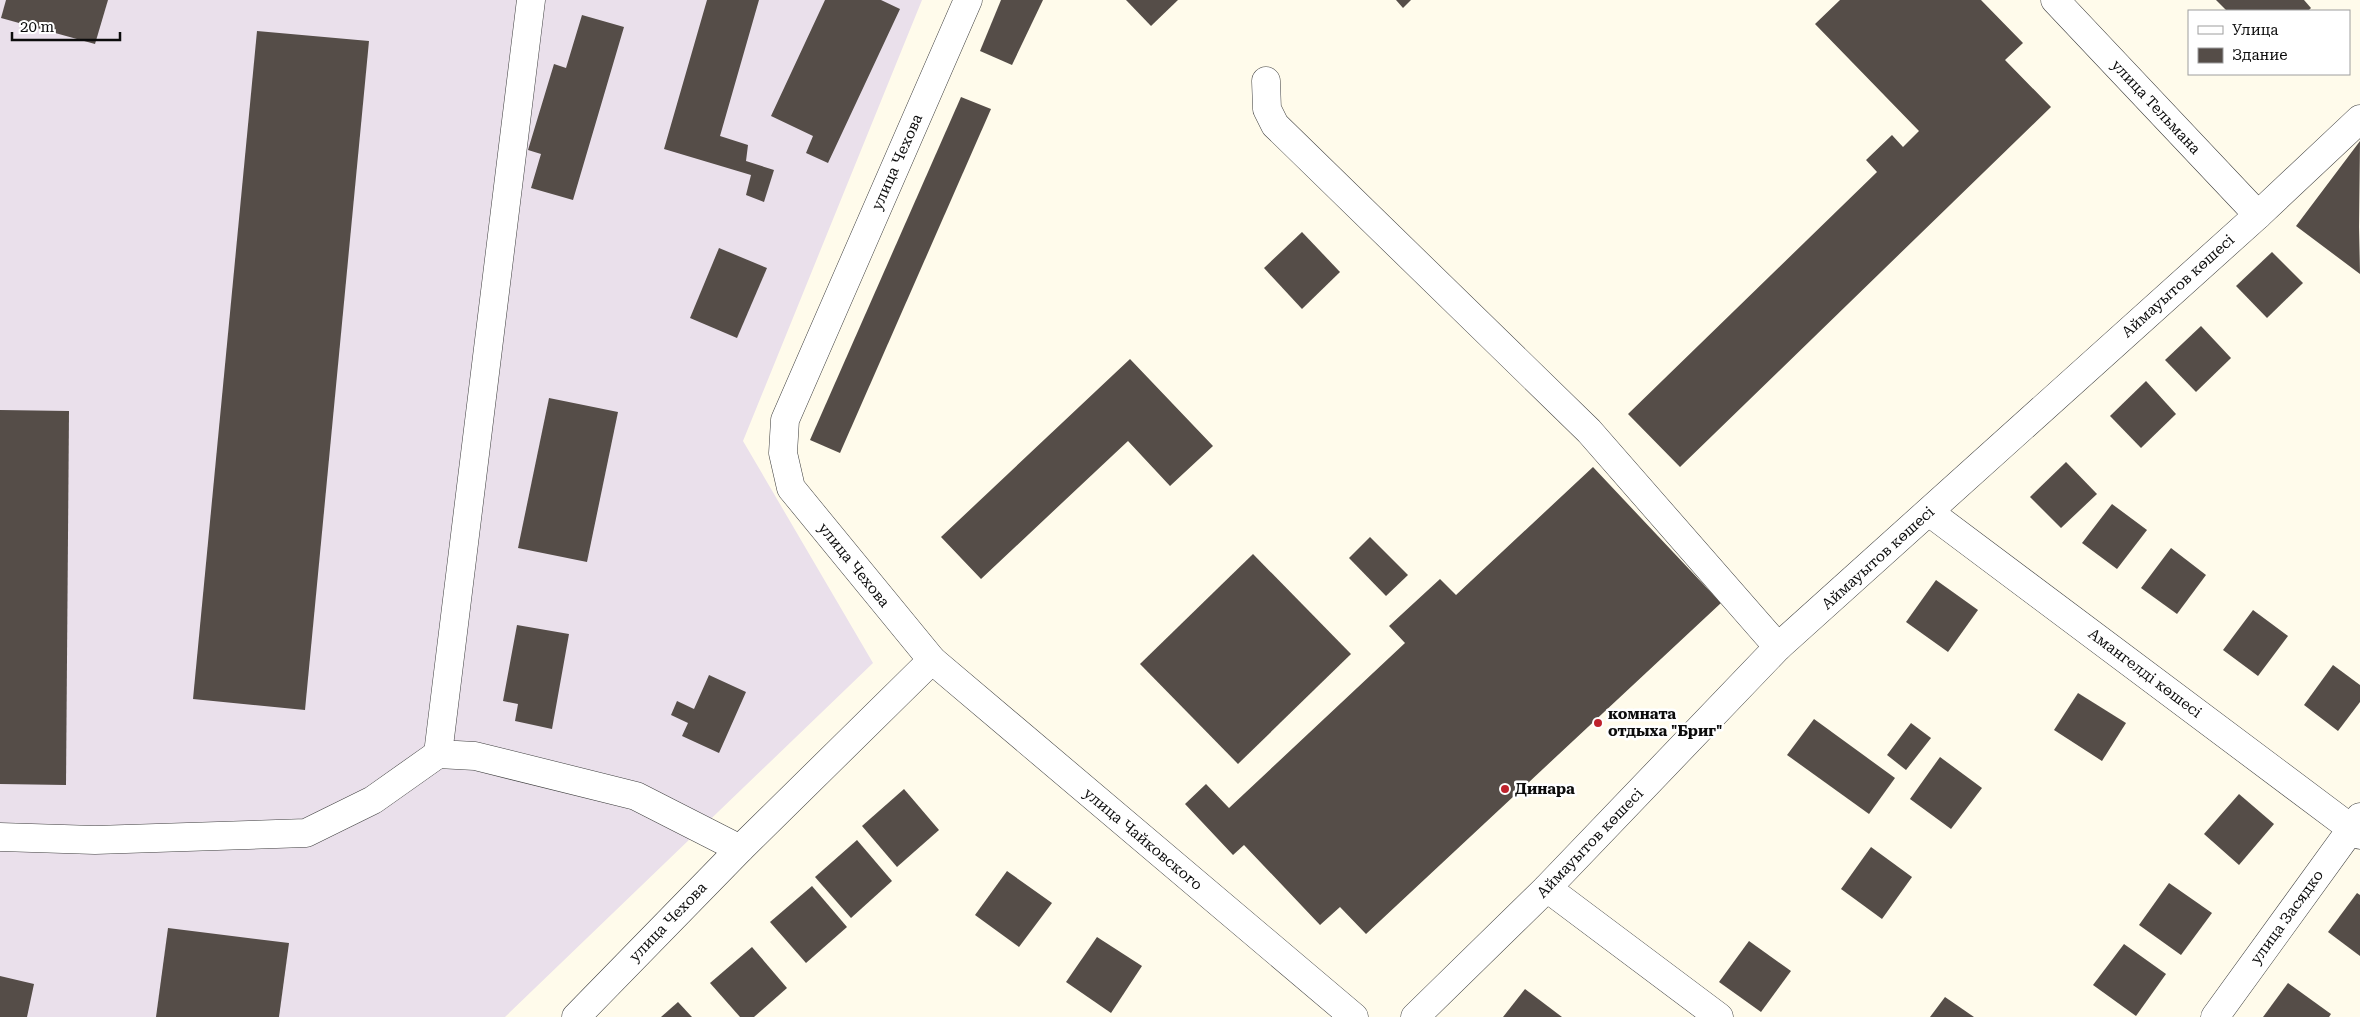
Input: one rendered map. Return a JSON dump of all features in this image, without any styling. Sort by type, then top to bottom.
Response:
[{"type":"street","points":[[438,754],[532,0]]},
{"type":"street","name":"улица Чехова","points":[[576,1017],[740,849],[932,660],[790,488],[783,453],[785,420],[968,0]]},
{"type":"street","name":"улица Тельмана","points":[[2055,0],[2258,215]]},
{"type":"street","points":[[1266,81],[1267,109],[1276,125],[1589,431],[1778,647]]},
{"type":"street","name":"Аймауытов көшесі","points":[[1415,1017],[1547,888],[1778,647],[2258,215],[2360,119]]},
{"type":"street","name":"Амангелді көшесі","points":[[1929,512],[2357,827]]},
{"type":"street","name":"улица Чайковского","points":[[932,660],[1354,1017]]},
{"type":"street","points":[[0,837],[95,840],[306,833],[373,800],[438,754],[475,756],[636,796],[740,849]]},
{"type":"street","name":"улица Засядко","points":[[2215,1017],[2357,827]]},
{"type":"street","points":[[1547,888],[1719,1017]]},
{"type":"shaded area","points":[[0,0],[922,0],[743,441],[873,663],[505,1017],[0,1017]]},
{"type":"building","points":[[6,0],[108,0],[95,44],[1,18]]},
{"type":"building","points":[[707,0],[759,0],[720,136],[748,145],[746,161],[774,170],[764,202],[746,195],[751,175],[664,149]]},
{"type":"building","points":[[825,0],[881,0],[900,9],[828,163],[806,153],[813,136],[771,116]]},
{"type":"building","points":[[1001,0],[1043,0],[1012,65],[980,51]]},
{"type":"building","points":[[1126,0],[1178,0],[1151,26]]},
{"type":"building","points":[[1396,0],[1411,0],[1403,8]]},
{"type":"building","points":[[1840,0],[1981,0],[2023,43],[2005,60],[2051,107],[1680,467],[1628,414],[1877,172],[1866,160],[1892,135],[1903,147],[1919,131],[1815,24]]},
{"type":"building","points":[[2216,0],[2304,0],[2311,8],[2309,10],[2226,10]]},
{"type":"building","points":[[582,15],[624,27],[573,200],[531,188],[541,154],[528,150],[554,64],[566,68]]},
{"type":"building","points":[[257,31],[369,41],[305,710],[193,699]]},
{"type":"building","points":[[961,97],[991,109],[840,453],[810,440]]},
{"type":"building","points":[[2360,141],[2359,227],[2360,274],[2296,226]]},
{"type":"building","points":[[1302,232],[1340,272],[1302,309],[1264,268]]},
{"type":"building","points":[[719,248],[767,268],[737,338],[690,318]]},
{"type":"building","points":[[2272,252],[2303,283],[2267,318],[2236,286]]},
{"type":"building","points":[[2201,326],[2231,358],[2196,392],[2165,360]]},
{"type":"building","points":[[1130,359],[1213,446],[1170,486],[1128,441],[981,579],[941,537]]},
{"type":"building","points":[[2146,381],[2176,414],[2141,448],[2110,416]]},
{"type":"building","points":[[549,398],[618,412],[587,562],[518,548]]},
{"type":"building","points":[[0,410],[69,411],[66,785],[0,784]]},
{"type":"building","points":[[2066,462],[2097,494],[2061,528],[2030,497]]},
{"type":"building","points":[[1593,467],[1721,603],[1366,934],[1340,907],[1320,925],[1244,845],[1233,855],[1185,804],[1206,784],[1229,808],[1405,643],[1389,626],[1440,579],[1456,595]]},
{"type":"building","points":[[2112,504],[2147,530],[2117,569],[2082,543]]},
{"type":"building","points":[[1370,537],[1408,575],[1386,596],[1349,558]]},
{"type":"building","points":[[2171,548],[2206,575],[2177,614],[2141,588]]},
{"type":"building","points":[[1253,554],[1351,654],[1238,764],[1140,664]]},
{"type":"building","points":[[1936,580],[1978,610],[1948,652],[1906,622]]},
{"type":"building","points":[[2253,610],[2288,636],[2258,676],[2223,650]]},
{"type":"building","points":[[517,625],[569,634],[552,729],[515,721],[518,704],[503,701]]},
{"type":"building","points":[[2333,665],[2360,685],[2360,702],[2338,731],[2304,705]]},
{"type":"building","points":[[709,675],[746,692],[719,753],[682,736],[688,723],[671,715],[677,701],[694,709]]},
{"type":"building","points":[[2078,693],[2126,723],[2102,761],[2054,730]]},
{"type":"building","points":[[1814,719],[1895,778],[1869,814],[1787,755]]},
{"type":"building","points":[[1911,723],[1931,738],[1906,770],[1887,755]]},
{"type":"building","points":[[1940,757],[1982,788],[1951,829],[1910,799]]},
{"type":"building","points":[[904,789],[939,830],[897,867],[862,826]]},
{"type":"building","points":[[2239,794],[2274,824],[2239,865],[2204,834]]},
{"type":"building","points":[[857,840],[892,881],[851,918],[815,877]]},
{"type":"building","points":[[1871,847],[1912,877],[1882,919],[1841,889]]},
{"type":"building","points":[[1007,871],[1052,903],[1019,947],[975,915]]},
{"type":"building","points":[[2169,883],[2212,913],[2181,955],[2139,925]]},
{"type":"building","points":[[812,886],[847,927],[806,963],[770,922]]},
{"type":"building","points":[[2357,893],[2360,895],[2360,956],[2328,932]]},
{"type":"building","points":[[168,928],[289,943],[279,1017],[156,1017]]},
{"type":"building","points":[[1097,937],[1142,966],[1111,1013],[1066,982]]},
{"type":"building","points":[[1749,941],[1791,971],[1761,1012],[1719,982]]},
{"type":"building","points":[[2124,944],[2166,974],[2136,1016],[2093,985]]},
{"type":"building","points":[[752,947],[787,988],[754,1017],[740,1017],[710,983]]},
{"type":"building","points":[[0,976],[34,984],[27,1017],[0,1017]]},
{"type":"building","points":[[2288,983],[2331,1014],[2329,1017],[2263,1017]]},
{"type":"building","points":[[1525,989],[1562,1017],[1503,1017]]},
{"type":"building","points":[[1945,997],[1974,1017],[1930,1017]]},
{"type":"building","points":[[678,1002],[692,1017],[661,1017]]},
{"type":"place","name":"комната отдыха \"Бриг\"","points":[[1598,723]]},
{"type":"place","name":"Динара","points":[[1505,789]]}]
